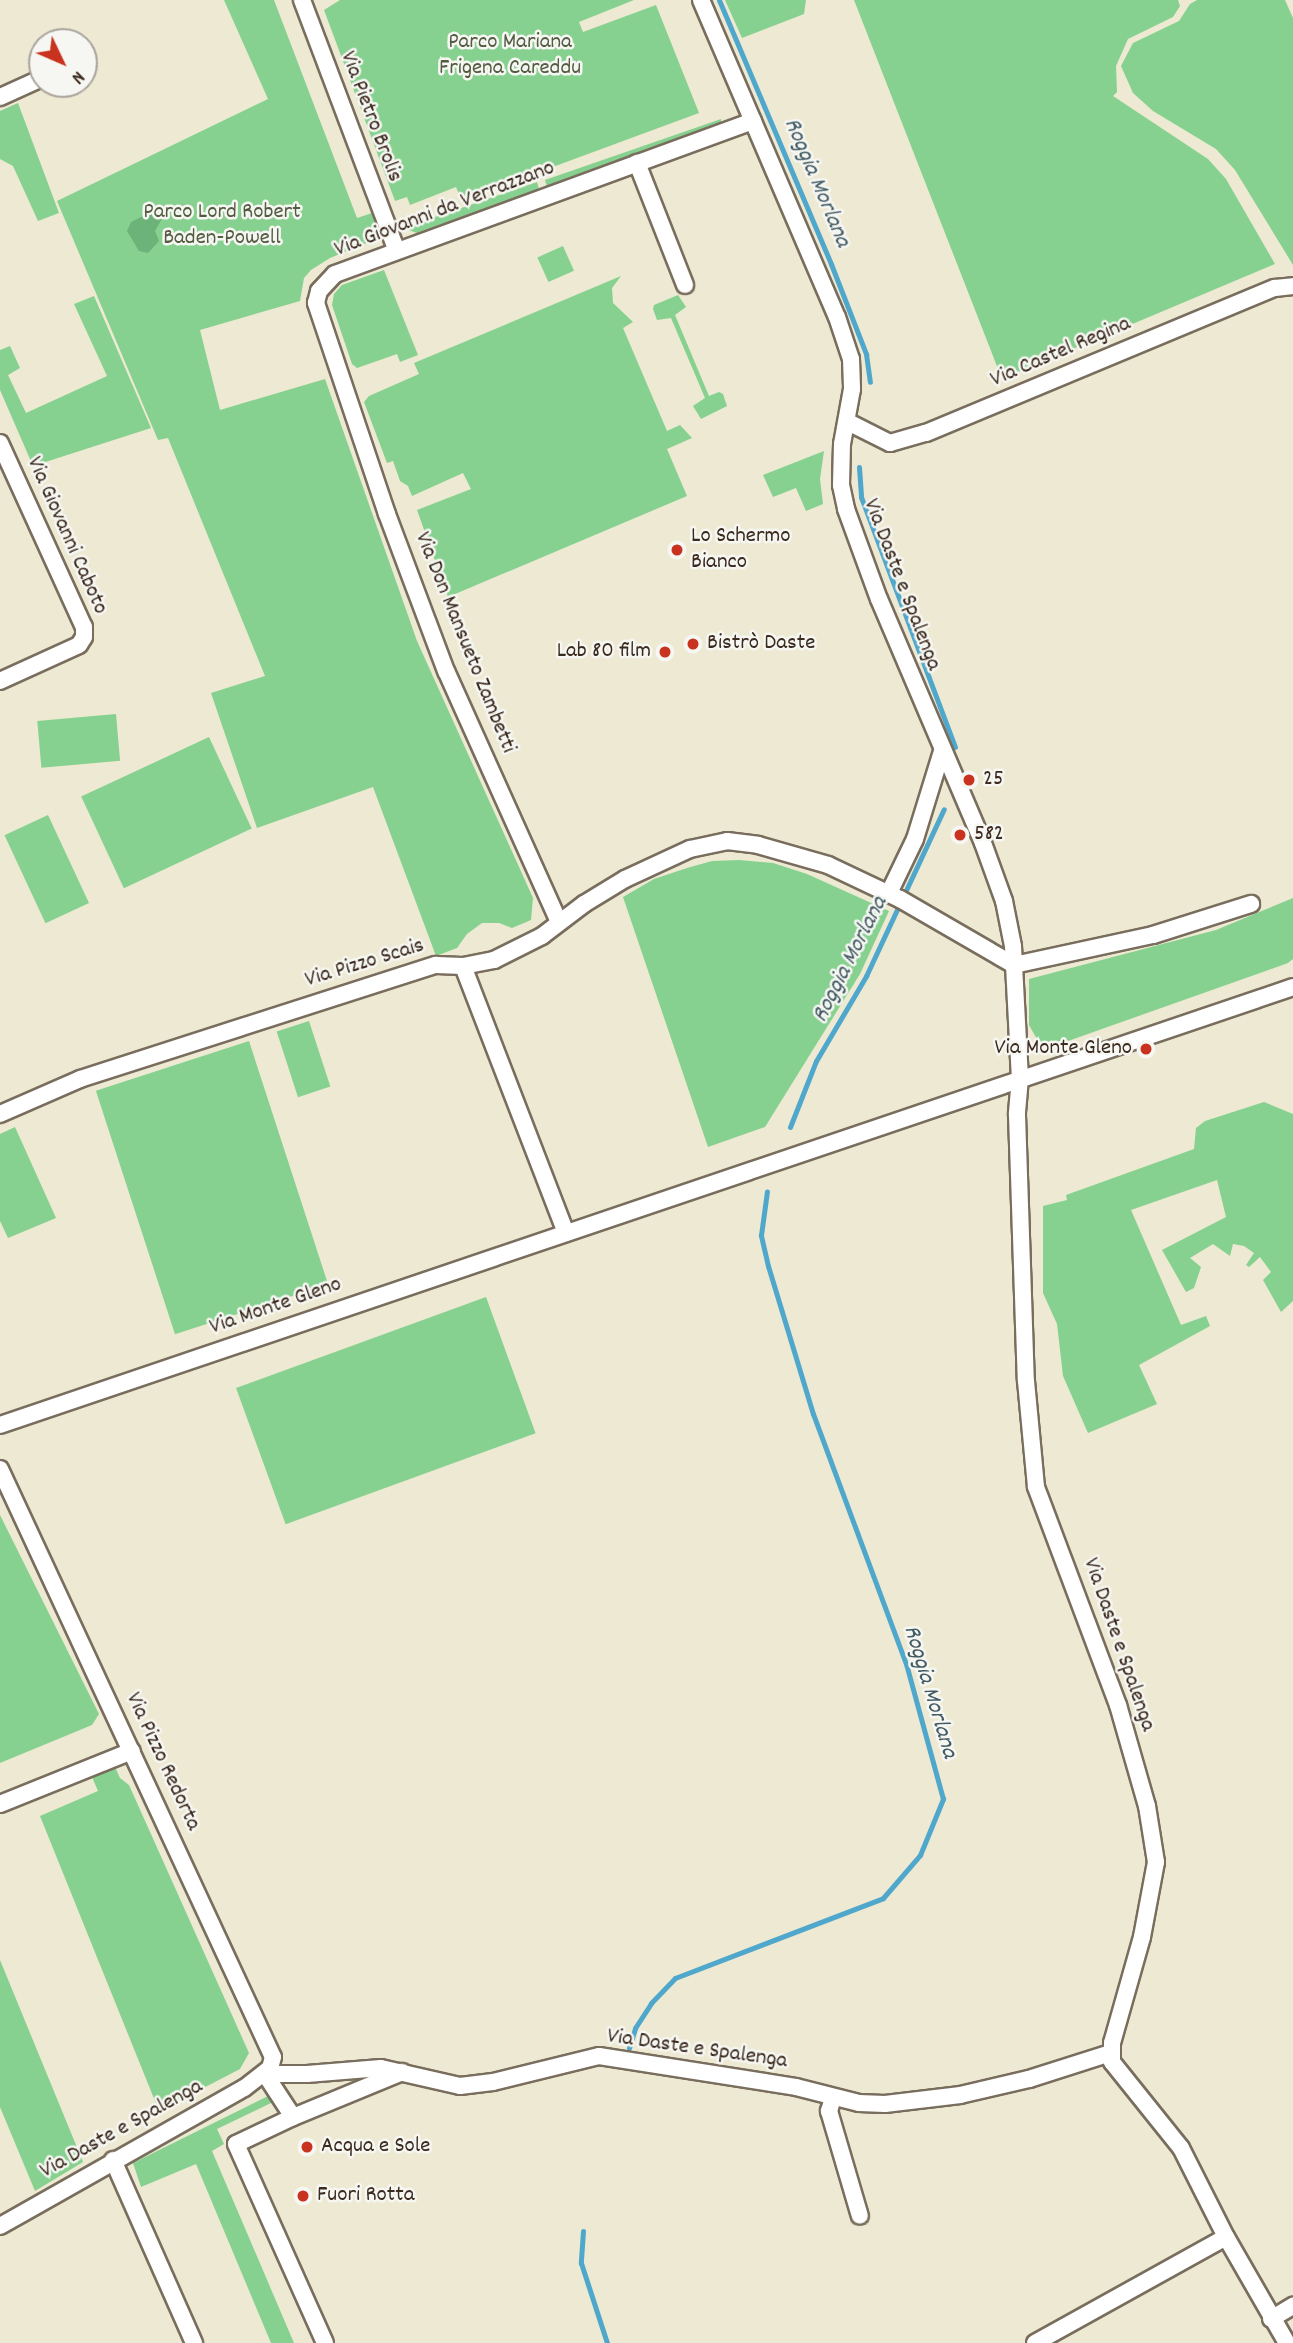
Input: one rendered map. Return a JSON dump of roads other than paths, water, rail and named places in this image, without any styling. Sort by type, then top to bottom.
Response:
[{"type":"street","name":"Via Pietro Brolis","points":[[302,0],[396,249]]},
{"type":"street","name":"Via Daste e Spalenga","points":[[0,2225],[265,2074],[307,2074],[381,2068],[460,2086],[599,2056],[796,2087],[833,2098],[885,2104],[960,2095],[1029,2080],[1111,2053],[1152,1897],[1156,1862],[1147,1807],[1118,1705],[1035,1487],[1026,1381],[1017,1115],[1020,1079],[1013,946],[1004,901],[964,796],[942,751],[846,509],[841,485],[842,444],[848,422],[851,359],[836,317],[701,0]]},
{"type":"street","points":[[0,97],[28,84]]},
{"type":"street","name":"Via Giovanni da Verrazzano","points":[[339,377],[316,303],[319,291],[335,274],[396,249],[752,121]]},
{"type":"street","points":[[637,163],[685,285]]},
{"type":"street","name":"Via Castel Regina","points":[[848,422],[890,443],[926,433],[1275,288],[1293,286]]},
{"type":"street","name":"Via Don Mansueto Zambetti","points":[[339,377],[446,671],[559,922]]},
{"type":"street","name":"Via Giovanni Caboto","points":[[0,443],[7,478],[78,614],[84,637],[79,645],[0,681]]},
{"type":"street","points":[[942,751],[894,896],[1013,965],[1153,935],[1251,904]]},
{"type":"street","name":"Via Pizzo Scais","points":[[0,1114],[80,1079],[436,965],[463,966],[494,960],[541,936],[615,886],[667,858],[690,849],[727,841],[758,845],[828,865],[894,896]]},
{"type":"street","points":[[463,966],[566,1233]]},
{"type":"street","name":"Via Monte Gleno","points":[[0,1425],[1293,987]]},
{"type":"street","name":"Via Pizzo Redorta","points":[[0,1468],[271,2050],[273,2063],[265,2074]]},
{"type":"street","points":[[0,1804],[132,1751]]},
{"type":"street","points":[[1111,2053],[1112,2062],[1181,2148],[1226,2237],[1287,2343]]},
{"type":"street","points":[[325,2343],[236,2144],[402,2072]]},
{"type":"street","points":[[265,2074],[293,2117]]},
{"type":"street","points":[[833,2098],[829,2111],[860,2216]]},
{"type":"street","points":[[113,2160],[194,2343]]},
{"type":"street","points":[[1035,2343],[1226,2237]]},
{"type":"street","points":[[1271,2319],[1293,2306]]},
{"type":"waterway","name":"Roggia Morlana","points":[[719,0],[831,264],[866,354],[870,382]]},
{"type":"waterway","name":"Roggia Morlana","points":[[859,467],[861,497],[955,747]]},
{"type":"waterway","name":"Roggia Morlana","points":[[790,1127],[816,1061],[866,976],[944,809]]},
{"type":"waterway","name":"Roggia Morlana","points":[[629,2048],[635,2028],[651,2003],[675,1978],[883,1898],[920,1855],[943,1799],[906,1664],[813,1414],[768,1266],[761,1235],[767,1191]]},
{"type":"waterway","name":"Roggia Morlana","points":[[583,2231],[581,2263],[607,2343]]},
{"type":"place","name":"Lo Schermo Bianco","points":[[677,550]]},
{"type":"place","name":"Bistrò Daste","points":[[693,644]]},
{"type":"place","name":"Lab 80 film","points":[[665,652]]},
{"type":"place","name":"25","points":[[969,780]]},
{"type":"place","name":"582","points":[[960,835]]},
{"type":"place","name":"Via Monte Gleno","points":[[1146,1049]]},
{"type":"place","name":"Acqua e Sole","points":[[307,2147]]},
{"type":"place","name":"Fuori Rotta","points":[[303,2196]]},
{"type":"park label","name":"Parco Mariana Frigena Careddu","points":[[510,56]]},
{"type":"park label","name":"Parco Lord Robert Baden-Powell","points":[[222,226]]}]
